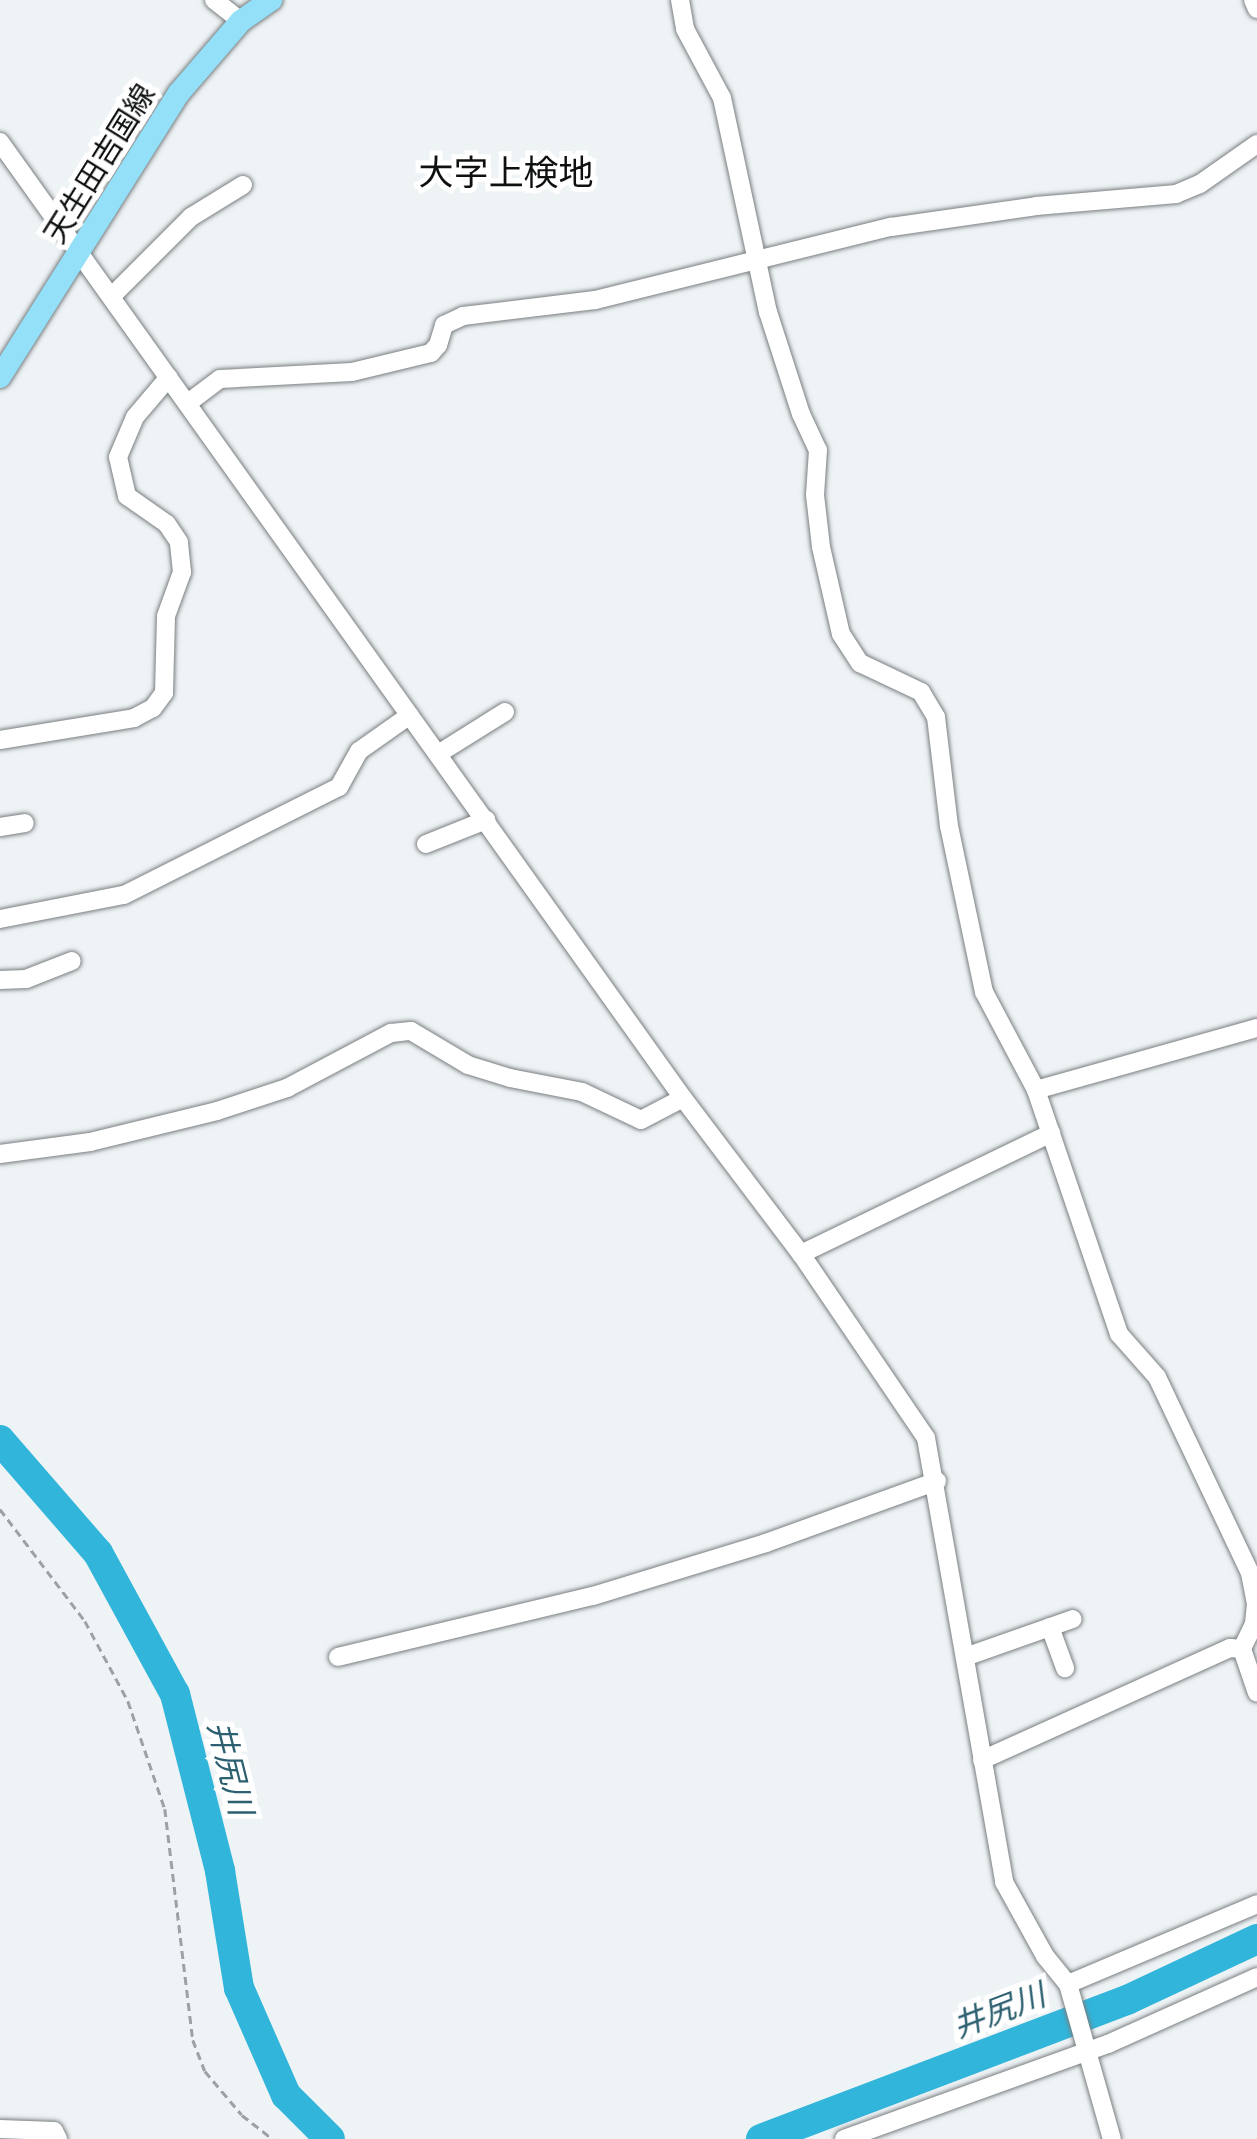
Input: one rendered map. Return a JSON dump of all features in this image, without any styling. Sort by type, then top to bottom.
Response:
[{"type":"main road","name":"天生田吉国線","points":[[0,377],[178,93],[241,21],[271,0]]},
{"type":"street","points":[[214,0],[241,21]]},
{"type":"street","points":[[680,0],[685,29],[722,98],[754,261],[787,376],[818,450],[815,495],[821,547],[841,634],[860,662],[921,692],[936,717],[949,826],[979,974],[1036,1090],[1119,1334],[1156,1377],[1250,1573],[1256,1614],[1242,1648],[1257,1693]]},
{"type":"street","points":[[1254,0],[1257,9]]},
{"type":"street","points":[[0,142],[910,1409],[926,1438],[936,1481],[1004,1882],[1045,1956],[1070,1990],[1112,2139]]},
{"type":"street","points":[[188,402],[220,378],[352,372],[430,353],[449,319],[595,300],[890,227],[1036,206],[1176,194],[1200,184],[1257,144]]},
{"type":"street","points":[[111,297],[190,217],[243,185]]},
{"type":"street","points":[[0,740],[134,718],[153,708],[164,693],[166,616],[182,572],[179,542],[167,524],[127,496],[118,456],[135,417],[169,377]]},
{"type":"street","points":[[438,754],[505,712]]},
{"type":"street","points":[[0,919],[124,895],[339,787],[359,751],[410,715]]},
{"type":"street","points":[[426,844],[486,820]]},
{"type":"street","points":[[0,827],[25,823]]},
{"type":"street","points":[[0,980],[26,978],[72,961]]},
{"type":"street","points":[[1036,1090],[1257,1028]]},
{"type":"street","points":[[0,1154],[90,1142],[217,1112],[287,1088],[392,1033],[411,1031],[468,1064],[510,1078],[582,1092],[641,1120],[683,1098]]},
{"type":"street","points":[[801,1254],[1051,1133]]},
{"type":"street","points":[[338,1658],[593,1596],[766,1543],[936,1481]]},
{"type":"street","points":[[966,1657],[1073,1619]]},
{"type":"street","points":[[1050,1627],[1065,1668]]},
{"type":"street","points":[[982,1760],[1230,1648],[1242,1648]]},
{"type":"street","points":[[1070,1990],[1257,1904]]},
{"type":"street","points":[[844,2139],[1086,2048],[1257,1976]]},
{"type":"street","points":[[0,2129],[54,2131],[58,2139]]},
{"type":"path","points":[[0,1509],[85,1621],[128,1701],[165,1809],[193,2040],[205,2071],[242,2115],[273,2139]]},
{"type":"waterway","name":"井尻川","points":[[0,1440],[98,1553],[175,1694],[220,1871],[239,1988],[286,2095],[330,2139]]},
{"type":"waterway","name":"井尻川","points":[[761,2139],[1127,2000],[1257,1939]]},
{"type":"district","name":"大字上検地","points":[[506,174]]}]
